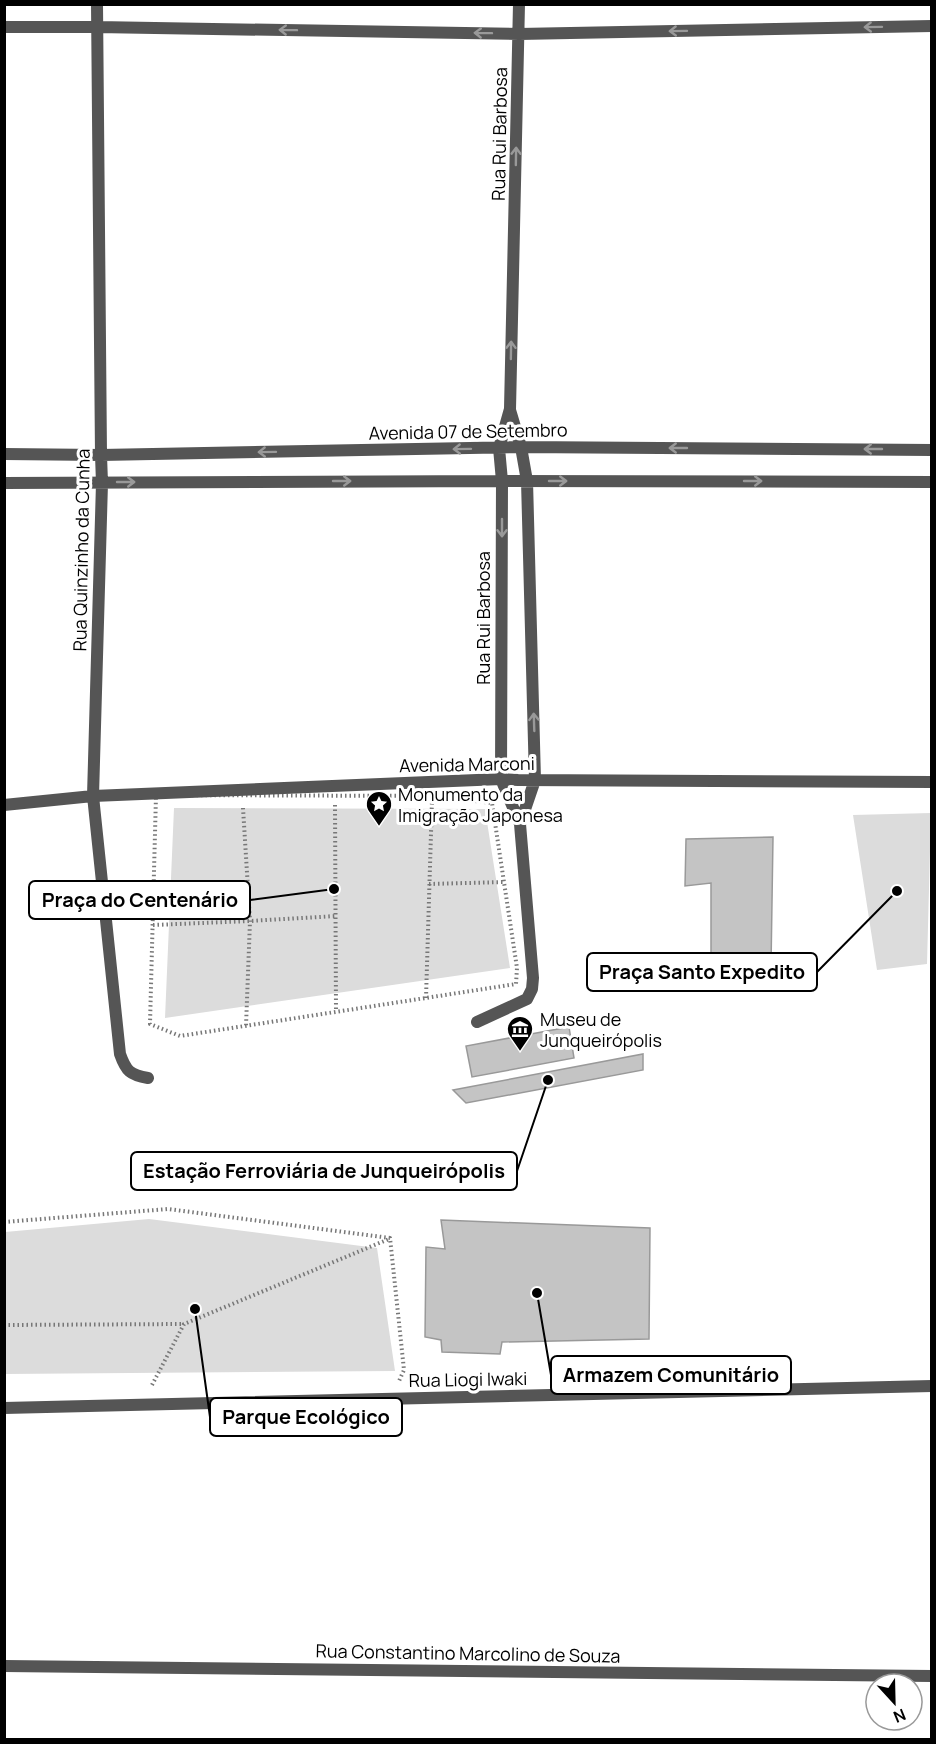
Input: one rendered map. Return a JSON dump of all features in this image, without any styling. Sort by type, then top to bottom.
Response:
[{"type":"street","name":"Rua Quinzinho da Cunha","points":[[97,4],[102,483],[93,796],[120,1054],[125,1068],[135,1076],[148,1078]]},
{"type":"street","name":"Rua Rui Barbosa","points":[[477,1022],[527,999],[532,989],[533,978],[520,824],[501,779],[502,481],[499,448],[510,409],[519,4]]},
{"type":"street","points":[[4,27],[519,34],[932,26]]},
{"type":"street","name":"Rua Rui Barbosa","points":[[510,409],[527,481],[536,780],[520,824]]},
{"type":"street","name":"Avenida 07 de Setembro","points":[[4,454],[101,455],[520,447],[932,450]]},
{"type":"street","points":[[4,483],[932,482]]},
{"type":"street","name":"Avenida Marconi","points":[[4,805],[93,796],[501,779],[932,783]]},
{"type":"street","name":"Rua Liogi Iwaki","points":[[4,1408],[932,1386]]},
{"type":"street","name":"Rua Constantino Marcolino de Souza","points":[[4,1666],[932,1676]]},
{"type":"path","points":[[156,795],[432,796],[492,803],[517,968],[516,984],[180,1036],[150,1024],[156,795]]},
{"type":"path","points":[[335,796],[336,1012]]},
{"type":"path","points":[[426,998],[432,796]]},
{"type":"path","points":[[243,807],[250,921],[246,1026]]},
{"type":"path","points":[[429,884],[504,882]]},
{"type":"path","points":[[153,925],[336,916]]},
{"type":"path","points":[[4,1222],[168,1209],[390,1238]]},
{"type":"path","points":[[4,1325],[184,1324],[390,1238]]},
{"type":"path","points":[[390,1238],[404,1370],[398,1382]]},
{"type":"path","points":[[164,1384],[152,1385],[184,1324]]},
{"type":"shaded area","points":[[174,808],[485,809],[510,968],[165,1018]]},
{"type":"shaded area","points":[[931,813],[927,964],[877,970],[853,815]]},
{"type":"shaded area","points":[[149,1219],[377,1248],[395,1371],[5,1374],[5,1232]]},
{"type":"building","points":[[773,837],[771,967],[711,978],[711,883],[685,886],[686,839]]},
{"type":"building","name":"Museu de Junqueirópolis","points":[[569,1027],[574,1058],[472,1077],[466,1046]]},
{"type":"building","points":[[643,1054],[643,1070],[466,1103],[453,1090]]},
{"type":"building","points":[[441,1220],[650,1228],[649,1339],[502,1342],[500,1354],[442,1352],[441,1340],[425,1337],[426,1247],[445,1249]]},
{"type":"place","name":"Monumento da Imigração Japonesa","points":[[379,827]]},
{"type":"place","name":"Praça do Centenário","points":[[334,889]]},
{"type":"place","name":"Praça Santo Expedito","points":[[897,891]]},
{"type":"place","name":"Museu de Junqueirópolis","points":[[520,1052]]},
{"type":"place","name":"Estação Ferroviária de Junqueirópolis","points":[[548,1080]]},
{"type":"place","name":"Armazem Comunitário","points":[[537,1293]]},
{"type":"place","name":"Parque Ecológico","points":[[195,1309]]}]
